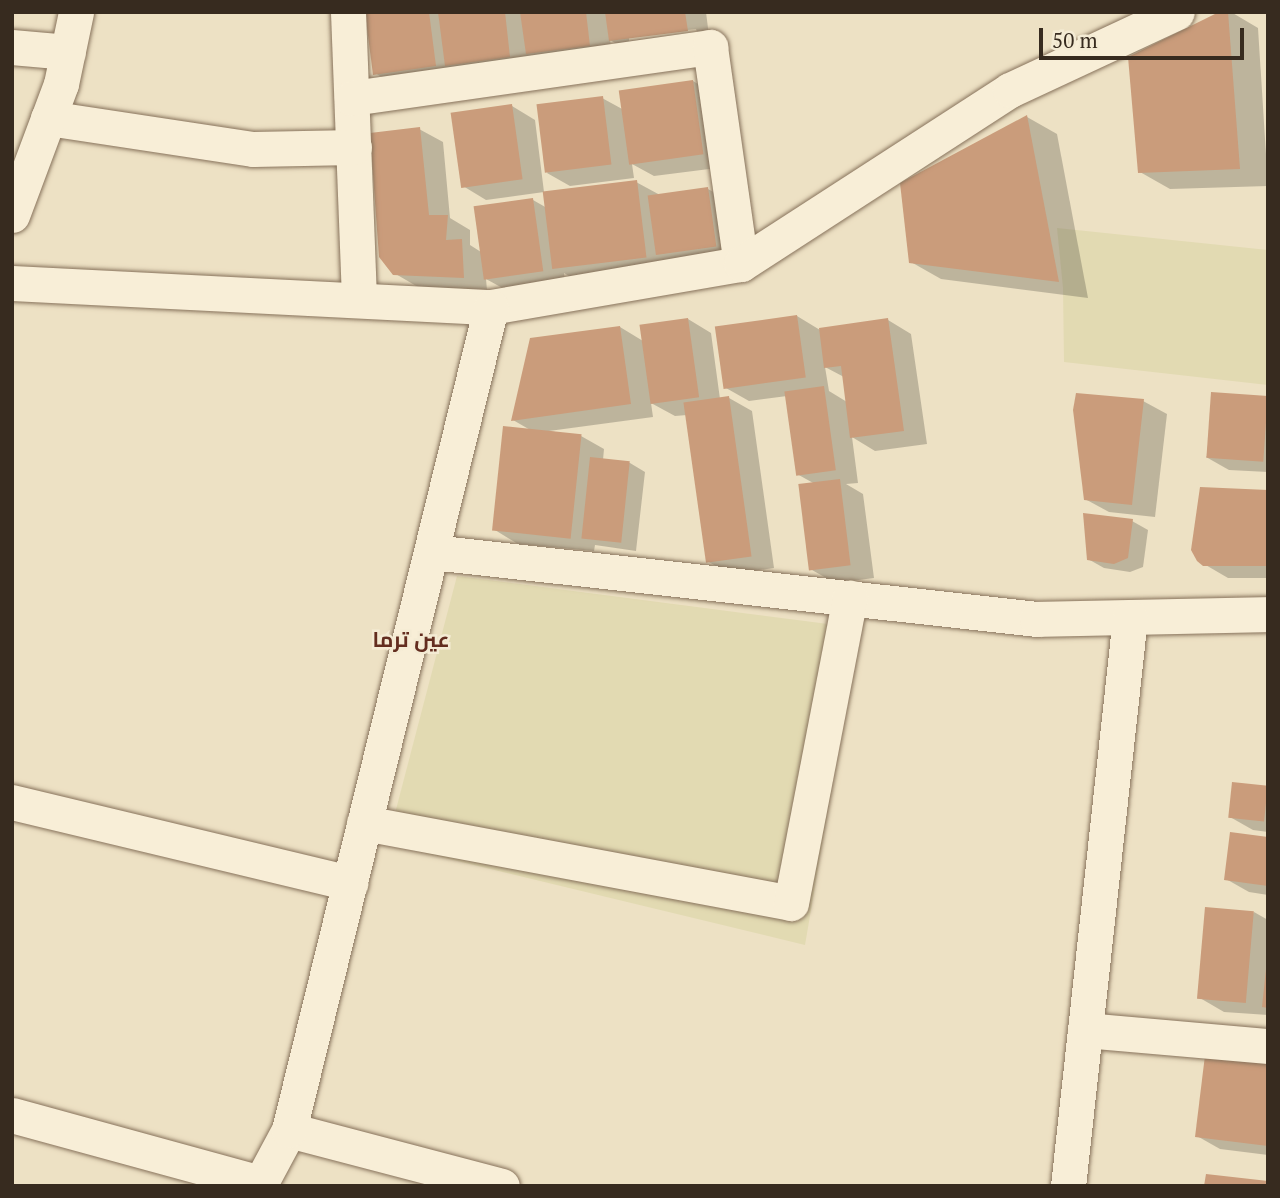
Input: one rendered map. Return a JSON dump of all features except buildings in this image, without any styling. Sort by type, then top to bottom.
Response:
[{"type":"street","points":[[12,215],[61,84],[76,12]]},
{"type":"street","points":[[348,12],[359,300]]},
{"type":"street","points":[[12,284],[491,307],[741,264],[1010,90],[1177,12]]},
{"type":"street","points":[[12,47],[68,51]]},
{"type":"street","points":[[352,98],[710,47],[741,264]]},
{"type":"street","points":[[48,118],[253,149],[354,147]]},
{"type":"street","points":[[12,1115],[260,1184],[289,1129],[491,307]]},
{"type":"street","points":[[432,552],[1037,619],[1268,614]]},
{"type":"street","points":[[365,823],[791,903],[850,598]]},
{"type":"street","points":[[1068,1186],[1130,617]]},
{"type":"street","points":[[12,802],[350,883]]},
{"type":"street","points":[[1085,1030],[1268,1046]]},
{"type":"street","points":[[289,1129],[502,1186]]},
{"type":"shaded area","points":[[1057,228],[1268,250],[1268,385],[1064,362],[1063,288]]},
{"type":"shaded area","points":[[457,576],[859,628],[805,945],[387,844]]},
{"type":"district","name":"عين ترما","points":[[411,639]]}]
